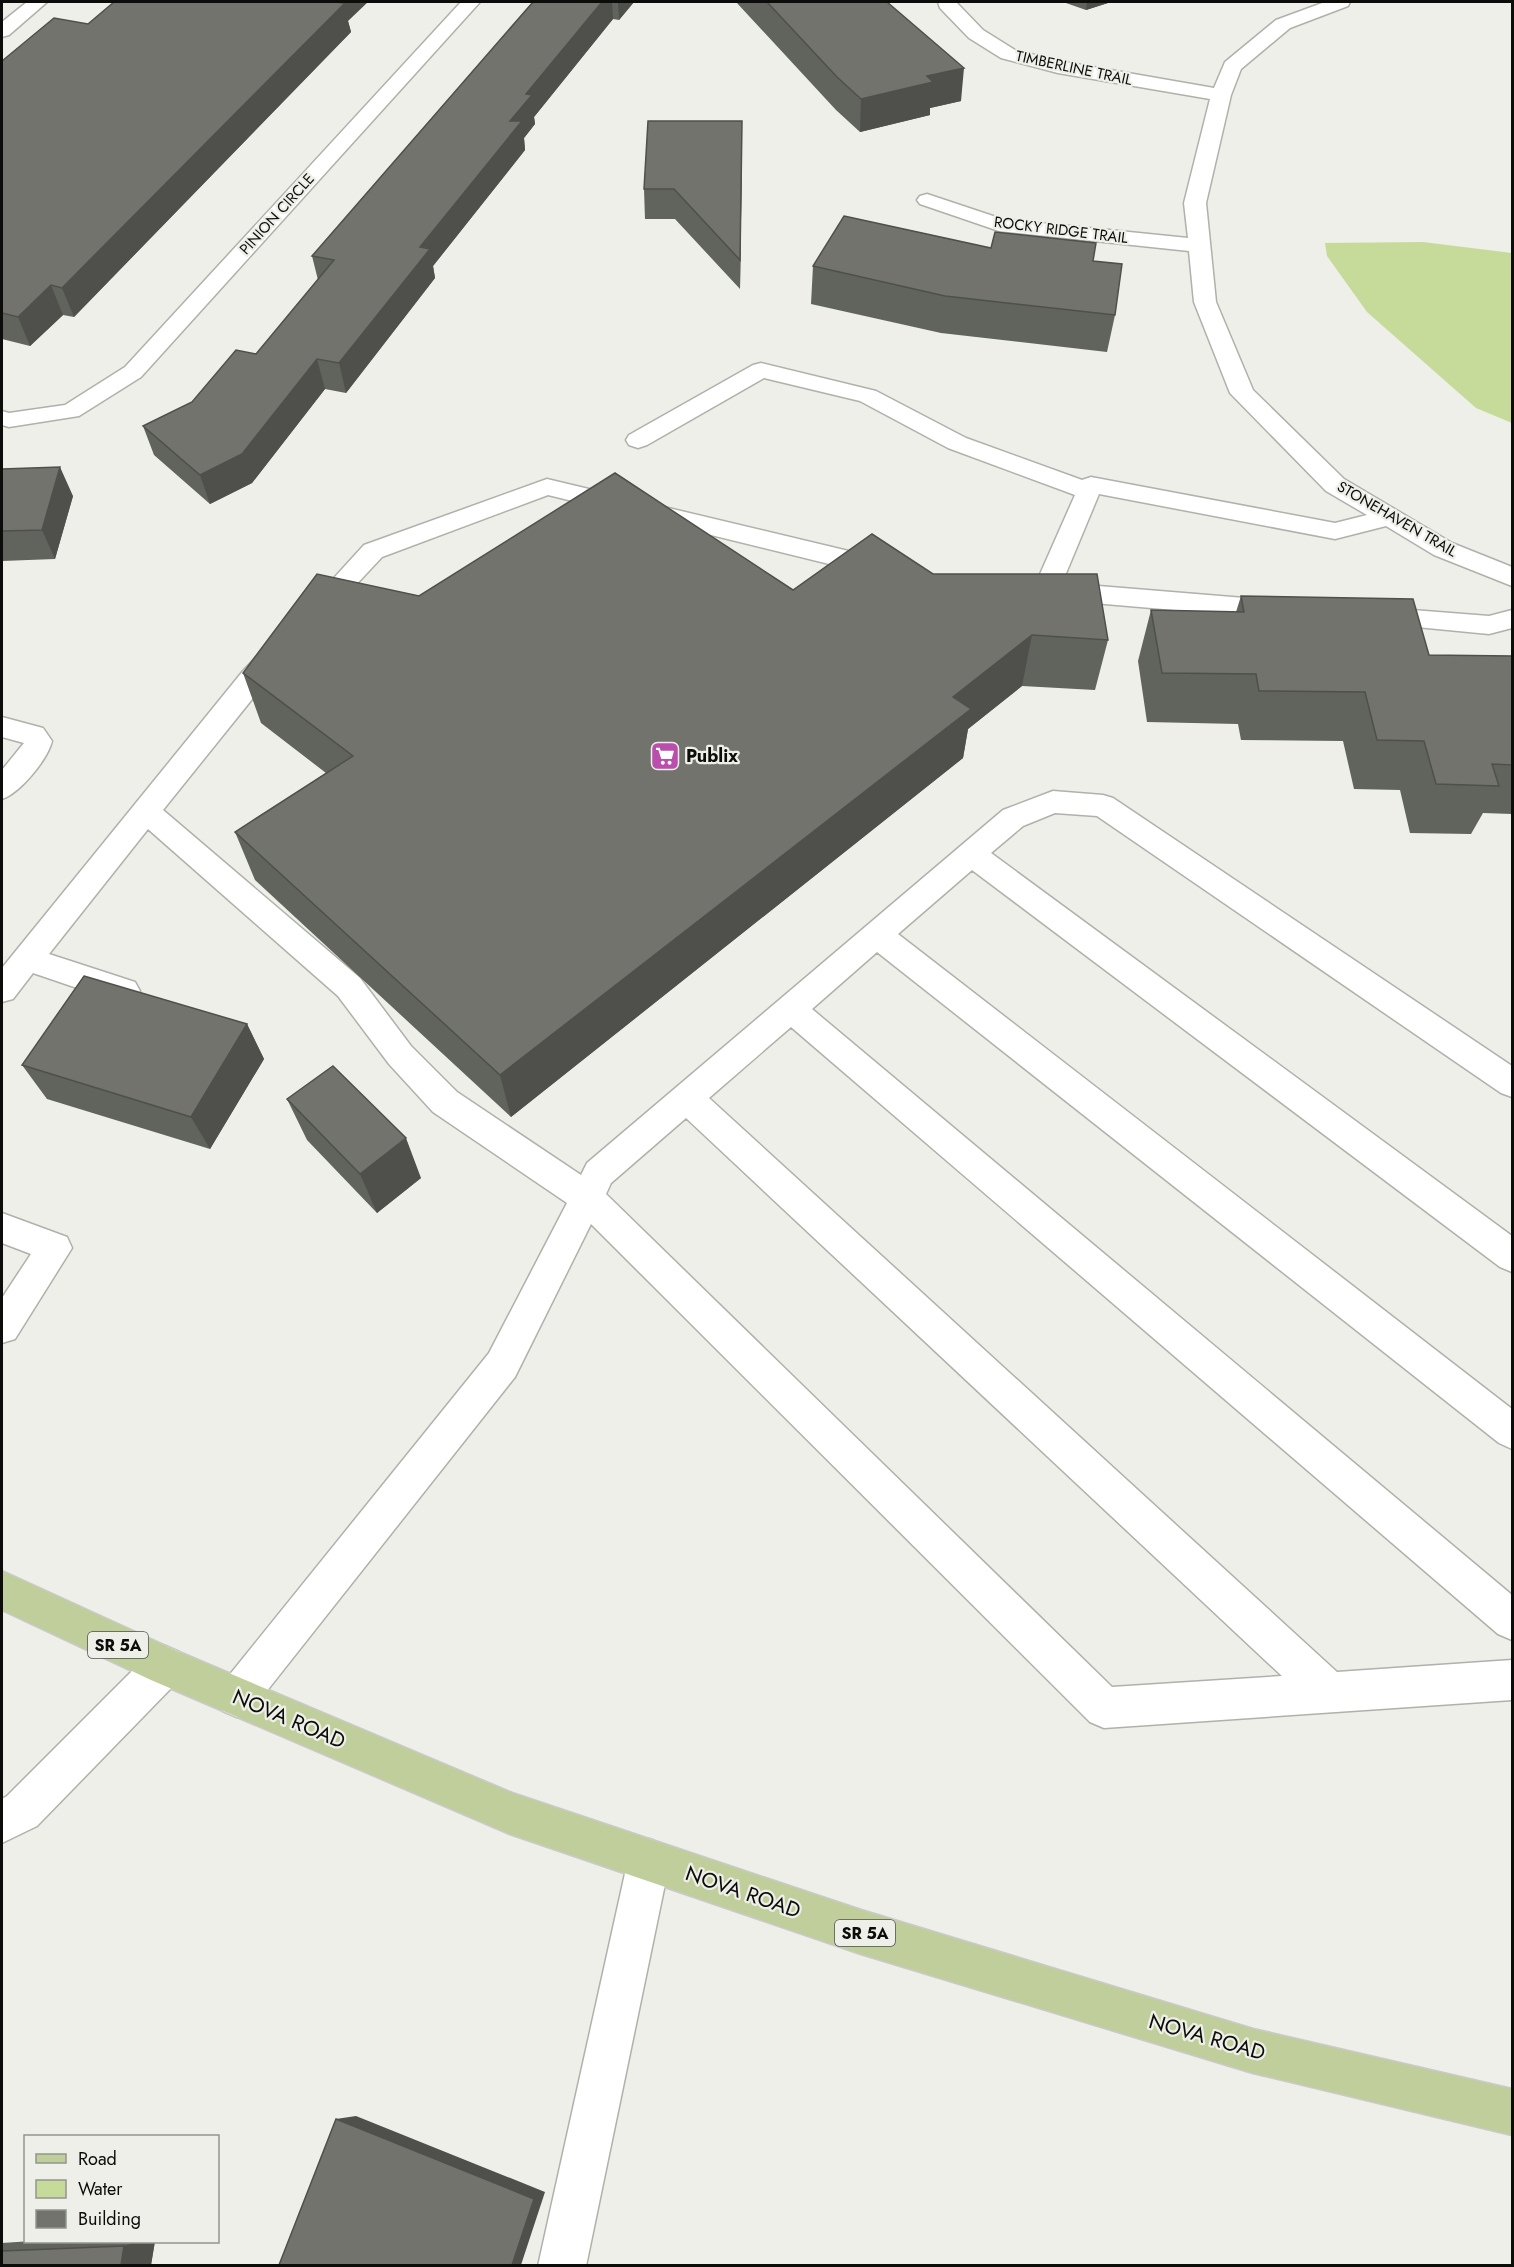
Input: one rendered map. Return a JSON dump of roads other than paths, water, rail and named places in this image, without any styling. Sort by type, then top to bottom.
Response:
[{"type":"main road","name":"NOVA ROAD","points":[[2,1590],[165,1666],[510,1813],[861,1932],[1253,2051],[1512,2112]]},
{"type":"street","points":[[2,32],[38,2]]},
{"type":"street","name":"PINION CIRCLE","points":[[2,418],[9,420],[71,411],[133,372],[471,2]]},
{"type":"street","name":"TIMBERLINE TRAIL","points":[[947,2],[976,34],[1008,54],[1058,67],[1221,95]]},
{"type":"street","name":"STONEHAVEN TRAIL","points":[[1341,2],[1283,24],[1232,66],[1221,95],[1195,203],[1205,303],[1242,393],[1335,484],[1443,549],[1512,577]]},
{"type":"street","name":"ROCKY RIDGE TRAIL","points":[[927,200],[999,225],[1199,246]]},
{"type":"street","points":[[638,440],[761,370],[868,396],[957,443],[1089,491]]},
{"type":"street","points":[[1301,611],[1101,596],[1035,588],[1091,485],[1335,531],[1390,517]]},
{"type":"street","points":[[2,990],[253,678],[373,551],[547,487],[904,573]]},
{"type":"street","points":[[1348,614],[1489,625],[1512,620]]},
{"type":"street","points":[[2,728],[33,735],[38,741],[36,750],[2,788]]},
{"type":"street","points":[[237,1697],[502,1365],[599,1173],[1013,818],[1053,802],[1103,806],[1512,1083]]},
{"type":"street","points":[[146,810],[349,987],[400,1055],[445,1102],[587,1198],[1104,1708],[1512,1680]]},
{"type":"street","points":[[971,854],[1512,1256]]},
{"type":"street","points":[[878,935],[1512,1431]]},
{"type":"street","points":[[27,959],[129,993]]},
{"type":"street","points":[[791,1009],[1512,1620]]},
{"type":"street","points":[[687,1098],[1328,1691]]},
{"type":"street","points":[[2,1228],[56,1248],[2,1327]]},
{"type":"street","points":[[2,1822],[22,1811],[165,1666]]},
{"type":"street","points":[[562,2265],[649,1860]]},
{"type":"water","points":[[1423,242],[1512,253],[1512,423],[1476,408],[1367,312],[1327,256],[1325,243]]},
{"type":"place","name":"Publix","points":[[665,756]]}]
